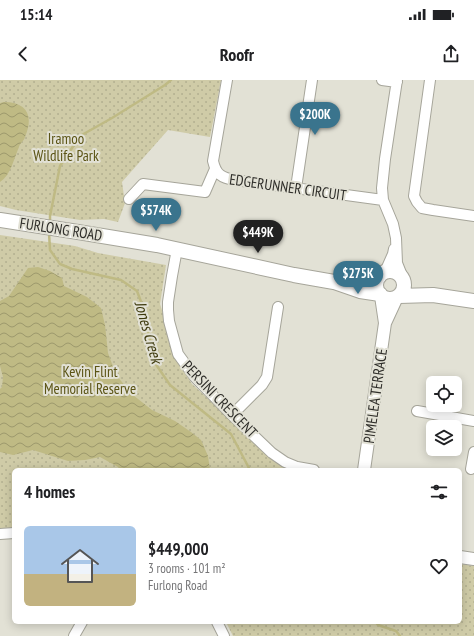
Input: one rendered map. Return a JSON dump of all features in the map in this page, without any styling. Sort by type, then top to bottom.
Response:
[{"type":"main road","name":"FURLONG ROAD","points":[[0,220],[177,249],[274,271],[334,282],[360,291],[380,295]]},
{"type":"main road","points":[[433,295],[403,279],[397,273],[388,271],[382,275],[376,286],[380,295],[389,299],[433,295],[474,301]]},
{"type":"main road","name":"FURLONG ROAD","points":[[334,282],[357,282],[382,275]]},
{"type":"main road","points":[[398,297],[402,294],[404,287],[403,279]]},
{"type":"street","name":"EDGERUNNER CIRCUIT","points":[[227,80],[213,161],[215,169],[221,177],[231,180],[383,200]]},
{"type":"street","points":[[296,188],[312,80]]},
{"type":"street","points":[[382,80],[397,81],[382,188],[383,200],[393,224],[396,238],[397,263],[403,279]]},
{"type":"street","points":[[430,80],[414,196],[422,208],[474,216]]},
{"type":"street","points":[[129,198],[143,184],[205,192],[215,169]]},
{"type":"street","points":[[382,275],[393,254],[396,238]]},
{"type":"street","name":"PERSINI CRESCENT","points":[[177,249],[168,310],[169,321],[178,354],[194,376],[272,453],[284,462],[303,468]]},
{"type":"street","name":"PIMELEA TERRACE","points":[[364,468],[385,323],[380,295]]},
{"type":"street","name":"PIMELEA TERRACE","points":[[385,323],[398,297]]},
{"type":"street","points":[[232,414],[262,385],[267,377],[278,307]]},
{"type":"street","points":[[417,412],[474,421]]},
{"type":"street","points":[[471,470],[474,452]]},
{"type":"street","points":[[0,534],[12,533]]},
{"type":"street","points":[[462,557],[474,559]]},
{"type":"street","points":[[74,636],[81,624]]},
{"type":"street","points":[[218,624],[224,636]]},
{"type":"green space","name":"Iramoo Wildlife Park","points":[[0,80],[221,80],[210,137],[168,130],[122,182],[125,203],[118,222],[104,219],[80,220],[0,206]]},
{"type":"green space","name":"Kevin Flint Memorial Reserve","points":[[0,235],[75,246],[98,253],[166,265],[160,304],[181,367],[192,384],[263,449],[293,468],[12,468],[12,528],[0,530]]},
{"type":"green space","points":[[462,564],[474,566],[474,636],[233,636],[227,624],[462,624]]},
{"type":"water","points":[[0,103],[12,103],[23,108],[28,117],[29,123],[28,129],[10,171],[0,182]]},
{"type":"water","points":[[38,267],[50,271],[62,278],[64,286],[87,297],[101,308],[105,325],[108,353],[116,375],[133,395],[152,410],[175,421],[201,440],[208,456],[210,468],[119,468],[100,457],[68,461],[33,450],[13,455],[0,452],[0,389],[2,387],[3,377],[0,366],[0,301],[9,296],[28,268]]},
{"type":"waterway","name":"Jones Creek","points":[[50,224],[50,216],[60,166],[80,136],[112,118],[171,80]]},
{"type":"waterway","name":"Jones Creek","points":[[49,233],[50,250],[60,264],[72,269],[121,280],[137,291],[143,307],[155,363],[170,385],[231,434],[249,468]]},
{"type":"waterway","name":"Jones Creek","points":[[377,624],[396,631],[400,636]]}]
